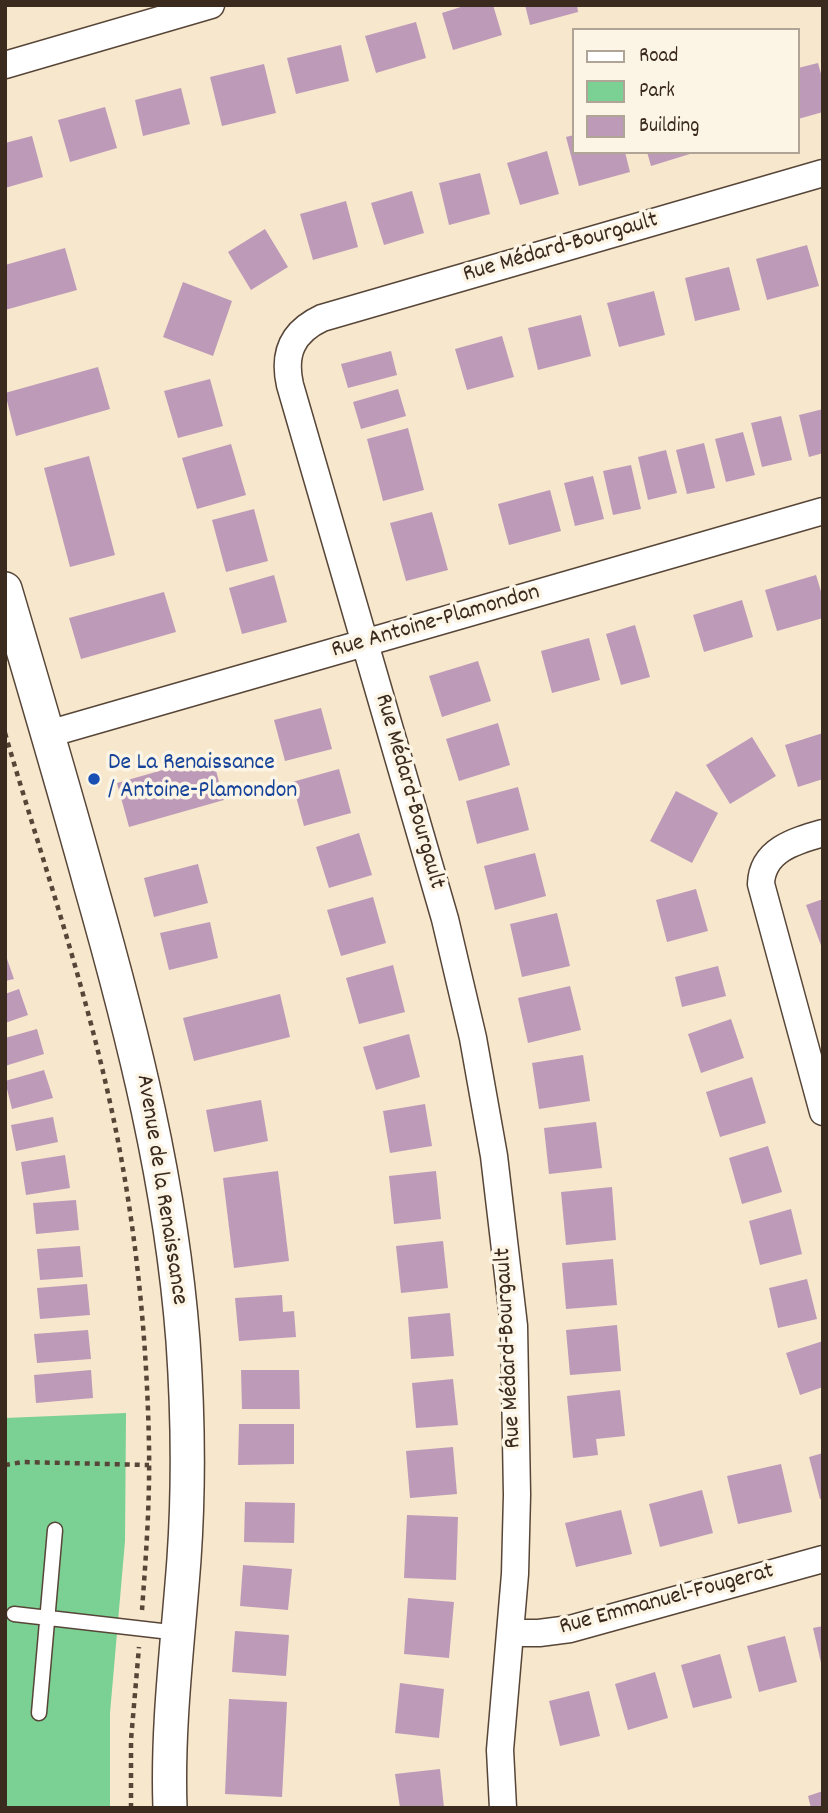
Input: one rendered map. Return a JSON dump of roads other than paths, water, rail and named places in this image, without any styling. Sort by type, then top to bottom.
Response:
[{"type":"street","points":[[5,65],[211,5]]},
{"type":"street","name":"Rue Médard-Bourgault","points":[[503,1808],[500,1750],[517,1521],[514,1338],[494,1156],[473,1038],[445,919],[290,385],[289,351],[297,335],[322,318],[823,173]]},
{"type":"street","name":"Rue Antoine-Plamondon","points":[[48,734],[823,511]]},
{"type":"street","name":"Avenue de la Renaissance","points":[[5,589],[130,1025],[155,1134],[171,1228],[183,1343],[187,1451],[185,1554],[170,1731],[170,1808]]},
{"type":"street","points":[[823,833],[793,842],[778,851],[764,865],[761,884],[823,1112]]},
{"type":"street","name":"Rue Emmanuel-Fougerat","points":[[510,1633],[570,1629],[823,1559]]},
{"type":"lane","points":[[40,1713],[55,1530]]},
{"type":"lane","points":[[14,1614],[179,1633]]},
{"type":"place","name":"De La Renaissance / Antoine-Plamondon","points":[[94,779]]}]
